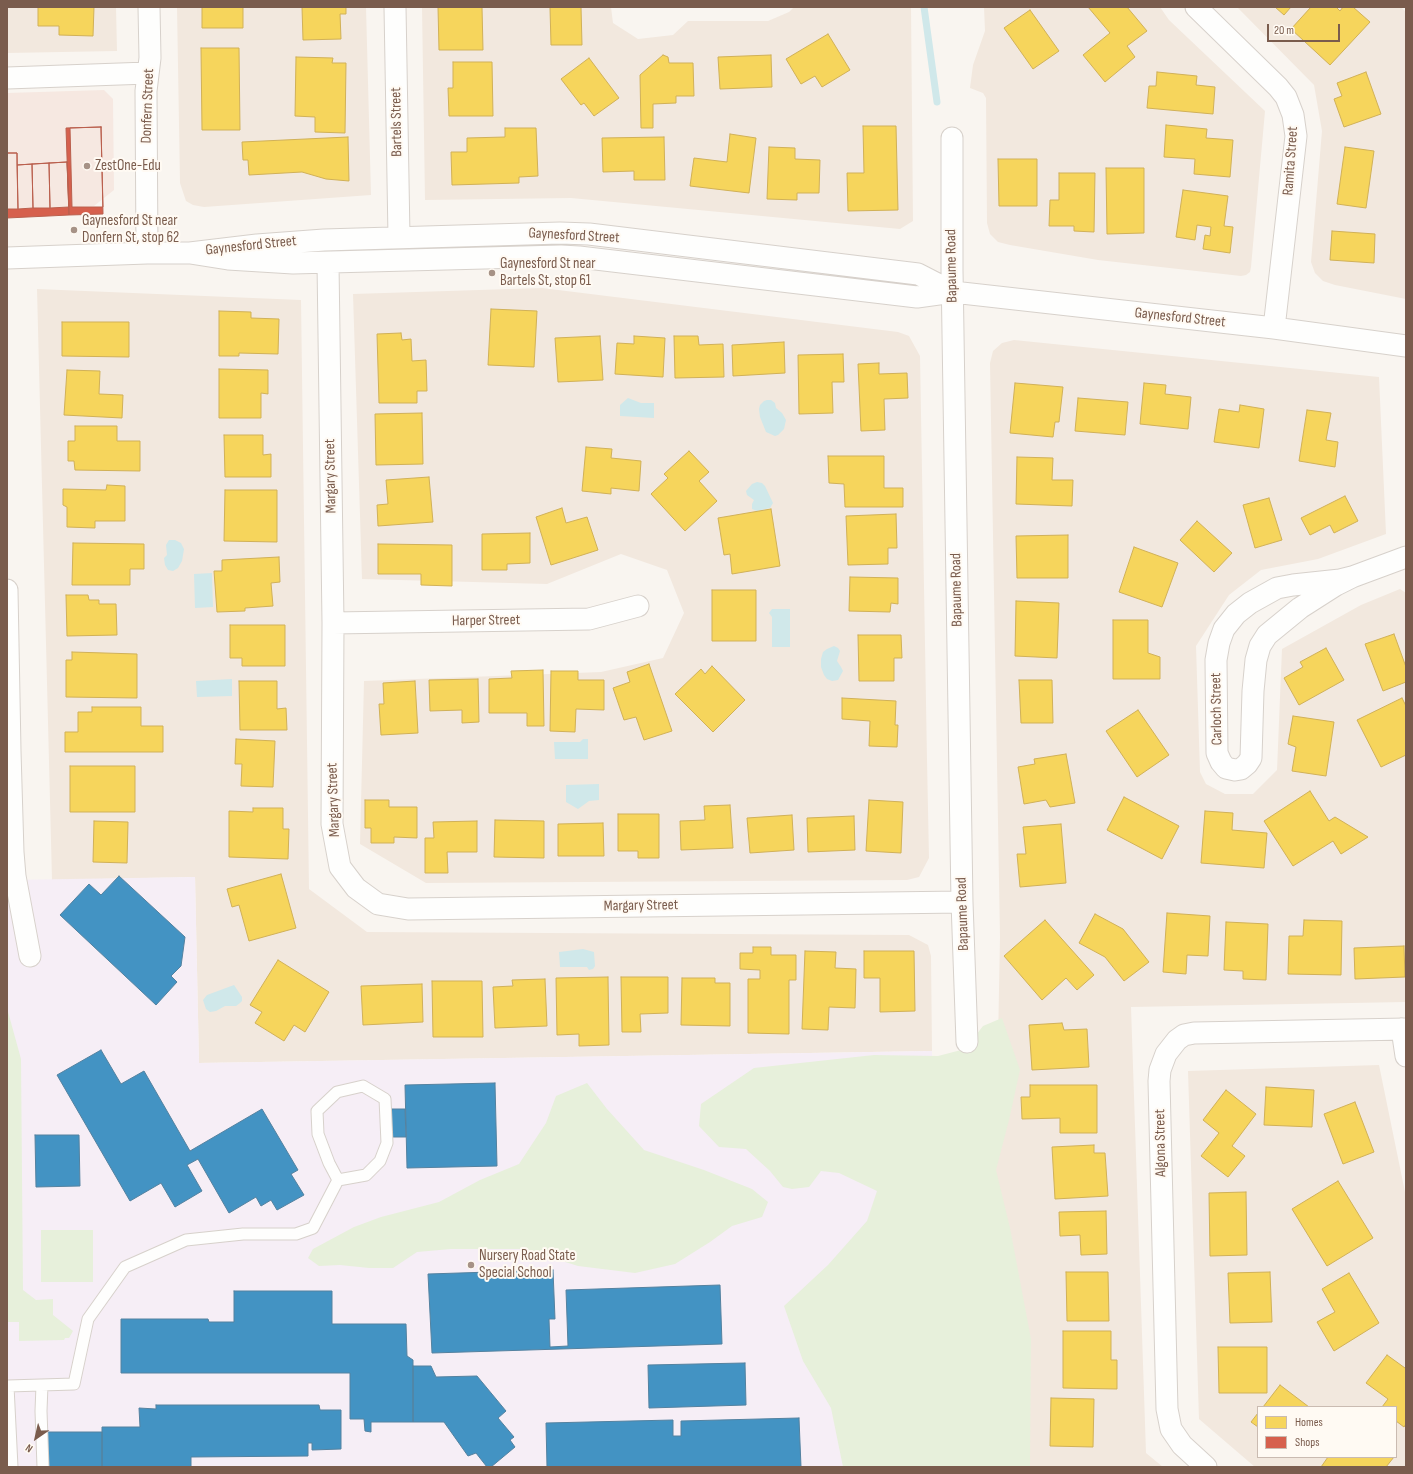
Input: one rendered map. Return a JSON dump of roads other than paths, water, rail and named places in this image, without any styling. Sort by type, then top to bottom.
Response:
[{"type":"street","name":"Donfern Street","points":[[147,253],[146,91],[150,50],[149,7]]},
{"type":"street","name":"Bartels Street","points":[[395,7],[399,237]]},
{"type":"street","name":"Ramita Street","points":[[1196,7],[1278,87],[1286,97],[1293,115],[1296,136],[1274,328]]},
{"type":"street","points":[[7,78],[148,73]]},
{"type":"street","name":"Bapaume Road","points":[[952,138],[962,902],[967,1042]]},
{"type":"street","name":"Gaynesford Street","points":[[7,258],[190,253],[284,242],[399,237],[536,233],[589,234],[918,274],[953,292]]},
{"type":"street","name":"Gaynesford Street","points":[[190,253],[228,259],[262,262],[328,263],[560,256],[917,297],[953,292],[1274,328],[1406,346]]},
{"type":"street","name":"Margary Street","points":[[328,263],[334,623],[332,824],[340,867],[356,888],[378,904],[408,909],[962,902]]},
{"type":"street","name":"Carloch Street","points":[[1352,577],[1340,580],[1278,588],[1250,603],[1236,614],[1224,629],[1218,643],[1216,660],[1218,753],[1221,762],[1226,768],[1235,770],[1241,769],[1247,764],[1250,758],[1257,655],[1263,641],[1272,630],[1300,608],[1336,585],[1352,577],[1406,557]]},
{"type":"street","points":[[7,590],[8,751],[15,876],[30,956]]},
{"type":"street","name":"Harper Street","points":[[334,623],[589,619],[638,606]]},
{"type":"street","points":[[1404,1029],[1406,1056]]},
{"type":"street","name":"Algona Street","points":[[1206,1467],[1182,1446],[1171,1429],[1167,1409],[1160,1080],[1160,1070],[1166,1054],[1177,1040],[1184,1035],[1194,1033],[1404,1029]]},
{"type":"lane","points":[[363,1086],[385,1099],[387,1143],[380,1161],[366,1175],[338,1180],[329,1163],[318,1134],[317,1111],[337,1092],[363,1086]]},
{"type":"lane","points":[[12,1467],[8,1386],[74,1384],[88,1319],[125,1267],[186,1240],[243,1234],[296,1234],[312,1228],[338,1180]]},
{"type":"lane","points":[[42,1385],[41,1411],[43,1467]]},
{"type":"water","points":[[628,398],[641,403],[654,403],[654,418],[620,416],[620,405]]},
{"type":"water","points":[[767,400],[771,400],[775,403],[776,408],[782,413],[786,420],[784,429],[775,436],[766,432],[760,417],[760,405]]},
{"type":"water","points":[[757,482],[762,483],[765,486],[773,503],[770,508],[757,511],[752,509],[754,500],[747,495],[746,491],[752,484]]},
{"type":"water","points":[[169,540],[175,540],[181,543],[184,549],[182,561],[178,568],[173,571],[168,570],[165,565],[164,558],[167,555],[166,545]]},
{"type":"water","points":[[212,573],[213,607],[195,608],[194,574]]},
{"type":"water","points":[[772,609],[790,609],[790,647],[772,647],[772,617],[769,613]]},
{"type":"water","points":[[834,646],[840,651],[837,661],[843,671],[838,680],[832,681],[827,679],[824,675],[821,667],[821,659],[823,652]]},
{"type":"water","points":[[232,679],[232,696],[197,697],[196,681]]},
{"type":"water","points":[[583,739],[588,739],[588,759],[555,759],[554,742],[580,742]]},
{"type":"water","points":[[599,784],[599,800],[589,801],[578,809],[566,802],[566,785]]},
{"type":"water","points":[[583,949],[594,952],[595,966],[593,969],[589,970],[587,967],[560,967],[559,952]]},
{"type":"water","points":[[234,985],[242,997],[242,1001],[240,1003],[236,1006],[225,1006],[216,1011],[210,1012],[206,1009],[203,1000],[207,995]]},
{"type":"waterway","points":[[924,7],[937,102]]},
{"type":"place","name":"ZestOne-Edu","points":[[87,166]]},
{"type":"place","name":"Gaynesford St near Donfern St, stop 62","points":[[74,230]]},
{"type":"place","name":"Gaynesford St near Bartels St, stop 61","points":[[492,273]]},
{"type":"place","name":"Nursery Road State Special School","points":[[471,1265]]}]
